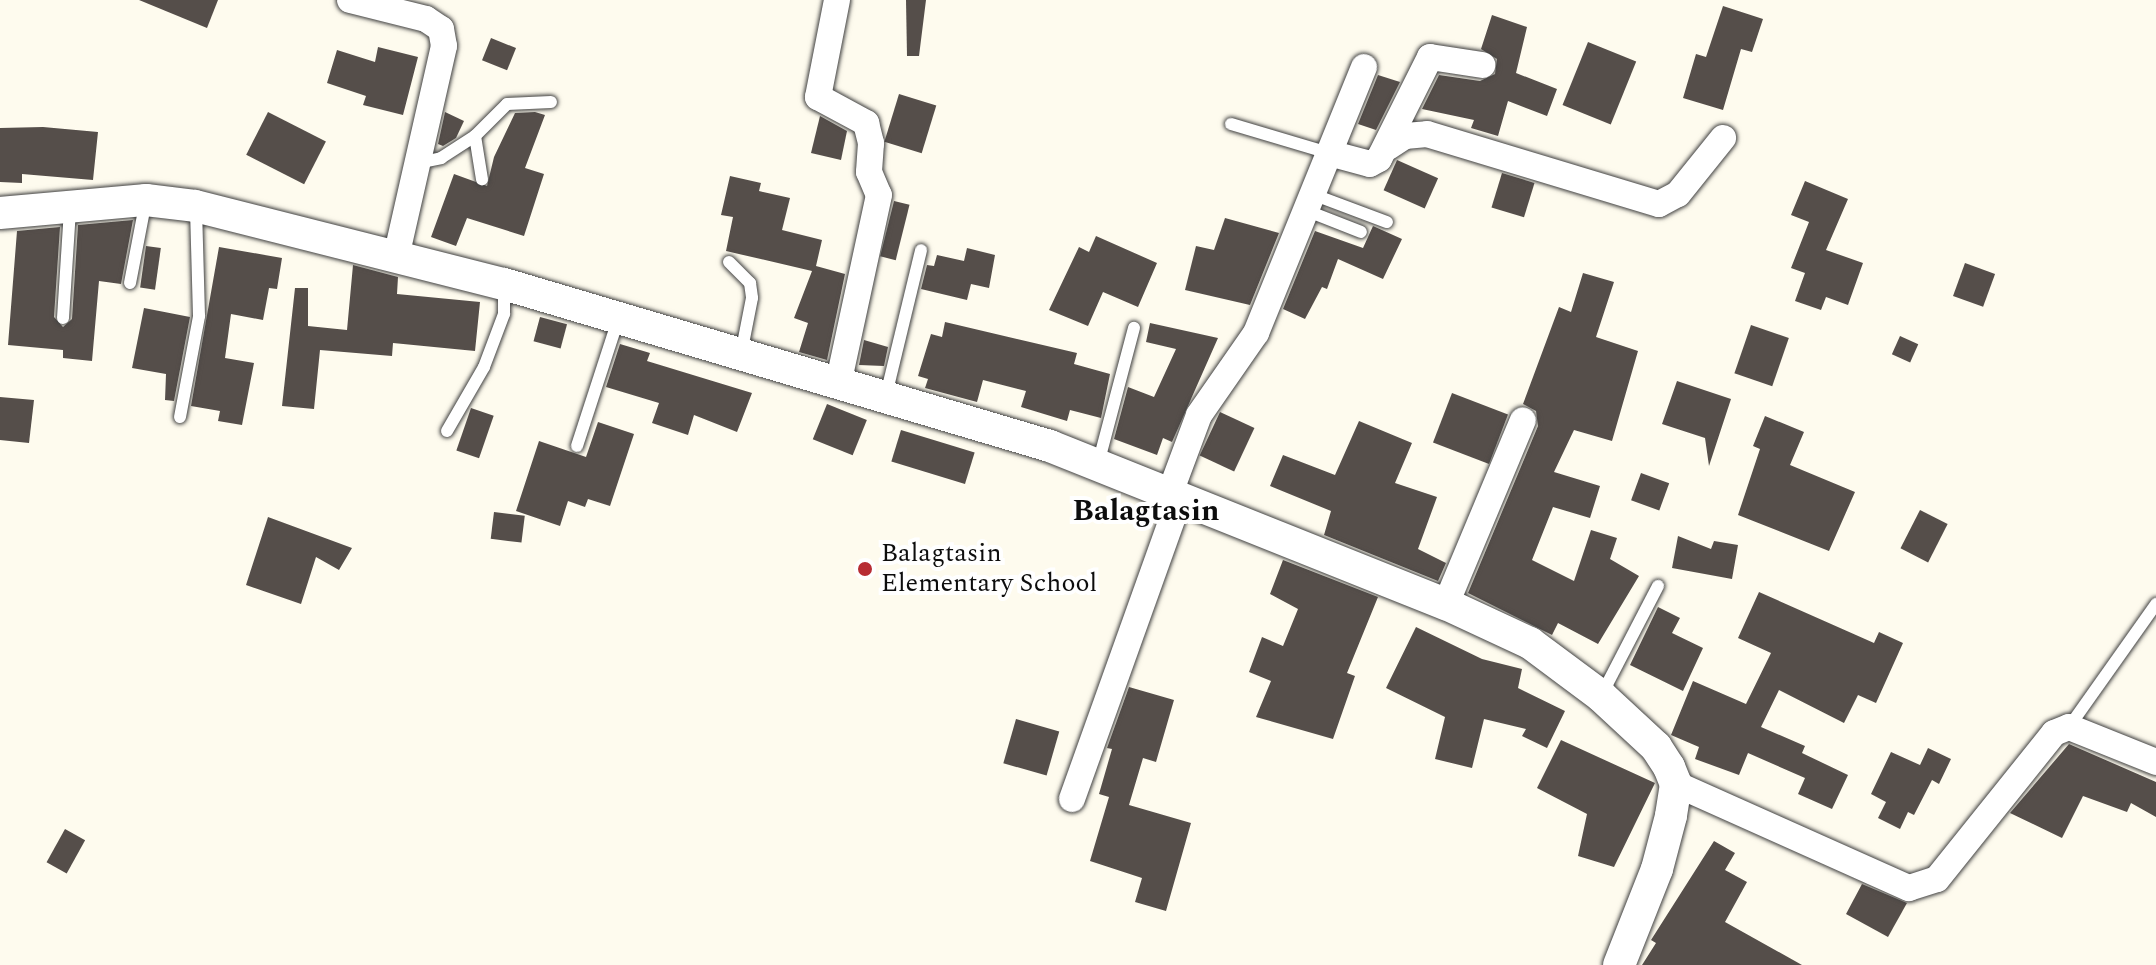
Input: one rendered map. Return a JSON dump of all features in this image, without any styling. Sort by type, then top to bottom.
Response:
[{"type":"street","points":[[350,0],[426,19],[441,29],[444,46],[396,257]]},
{"type":"street","points":[[837,0],[818,97],[866,123],[871,143],[869,172],[879,195],[838,384]]},
{"type":"street","points":[[1388,147],[1430,57],[1482,65]]},
{"type":"street","points":[[1072,799],[1199,415],[1256,333],[1364,67]]},
{"type":"street","points":[[1329,153],[1370,164],[1405,136],[1427,134],[1659,204],[1678,194],[1723,138]]},
{"type":"street","points":[[0,213],[71,203],[146,200],[195,206],[504,284],[1098,464],[1446,604],[1530,643],[1601,696],[1656,747],[1676,784],[1859,869],[1909,888],[1923,887],[1937,879],[2054,733],[2069,727],[2156,762]]},
{"type":"street","points":[[1446,604],[1523,420]]},
{"type":"street","points":[[1619,965],[1657,869],[1676,784]]},
{"type":"lane","points":[[418,163],[441,158],[475,136],[507,104],[551,102]]},
{"type":"lane","points":[[1231,124],[1329,153]]},
{"type":"lane","points":[[475,136],[482,179]]},
{"type":"lane","points":[[130,283],[146,200]]},
{"type":"lane","points":[[1309,202],[1387,222]]},
{"type":"lane","points":[[1309,202],[1361,232]]},
{"type":"lane","points":[[63,318],[71,203]]},
{"type":"lane","points":[[180,417],[199,316],[195,206]]},
{"type":"lane","points":[[885,398],[921,250]]},
{"type":"lane","points":[[729,262],[750,283],[752,298],[741,354]]},
{"type":"lane","points":[[447,431],[484,367],[504,314],[504,284]]},
{"type":"lane","points":[[577,446],[619,318]]},
{"type":"lane","points":[[1098,464],[1134,328]]},
{"type":"lane","points":[[1601,696],[1658,586]]},
{"type":"lane","points":[[2069,727],[2156,604]]},
{"type":"building","points":[[139,0],[218,0],[207,28]]},
{"type":"building","points":[[906,0],[926,0],[919,56],[907,56]]},
{"type":"building","points":[[1723,6],[1763,19],[1752,52],[1741,49],[1723,110],[1683,98],[1696,54],[1706,57]]},
{"type":"building","points":[[1492,15],[1527,27],[1516,73],[1557,89],[1547,116],[1508,101],[1498,136],[1471,128],[1474,120],[1422,109],[1439,75],[1480,81],[1495,74],[1497,59],[1481,49]]},
{"type":"building","points":[[491,38],[516,48],[507,70],[482,60]]},
{"type":"building","points":[[1588,42],[1636,61],[1611,125],[1563,105]]},
{"type":"building","points":[[378,47],[418,57],[403,115],[363,105],[366,96],[327,83],[337,50],[375,62]]},
{"type":"building","points":[[1378,75],[1400,82],[1376,130],[1358,124]]},
{"type":"building","points":[[899,94],[936,105],[922,153],[884,142]]},
{"type":"building","points":[[268,112],[326,142],[304,184],[246,155]]},
{"type":"building","points":[[445,112],[464,121],[456,138],[443,146],[438,144]]},
{"type":"building","points":[[515,113],[545,115],[525,168],[544,174],[524,236],[467,218],[456,246],[431,237],[454,174],[487,186],[494,157]]},
{"type":"building","points":[[820,116],[847,131],[841,160],[811,153]]},
{"type":"building","points":[[43,127],[98,132],[93,180],[22,174],[22,183],[0,182],[0,128]]},
{"type":"building","points":[[1397,160],[1438,178],[1425,208],[1384,190]]},
{"type":"building","points":[[1502,173],[1535,183],[1524,217],[1491,207]]},
{"type":"building","points":[[730,176],[761,183],[759,191],[790,198],[782,230],[822,240],[816,266],[845,274],[827,360],[799,352],[808,323],[794,318],[812,271],[726,251],[733,217],[721,215]]},
{"type":"building","points":[[1805,181],[1848,199],[1826,250],[1863,263],[1848,305],[1826,297],[1821,310],[1795,301],[1805,273],[1791,268],[1809,222],[1791,215]]},
{"type":"building","points":[[894,201],[910,205],[896,260],[880,256]]},
{"type":"building","points":[[1225,218],[1279,233],[1250,305],[1185,290],[1196,246],[1214,250]]},
{"type":"building","points":[[133,220],[121,284],[99,281],[92,361],[63,358],[63,350],[8,345],[17,231],[60,227],[54,317],[63,327],[72,319],[78,225]]},
{"type":"building","points":[[1373,226],[1402,239],[1383,279],[1338,259],[1327,289],[1322,287],[1305,319],[1283,309],[1315,231],[1363,248]]},
{"type":"building","points":[[1096,236],[1157,263],[1138,307],[1103,292],[1088,326],[1049,310],[1079,247],[1089,252]]},
{"type":"building","points":[[146,246],[161,248],[155,290],[140,288]]},
{"type":"building","points":[[219,247],[282,258],[277,289],[269,288],[263,320],[231,314],[225,358],[254,363],[242,425],[218,421],[220,411],[191,406]]},
{"type":"building","points":[[967,248],[995,255],[989,288],[971,284],[967,300],[921,289],[927,265],[934,266],[937,255],[964,261]]},
{"type":"building","points":[[1965,263],[1995,274],[1983,307],[1953,296]]},
{"type":"building","points":[[353,265],[398,277],[397,294],[480,302],[475,351],[393,343],[392,356],[320,350],[314,409],[282,406],[295,288],[308,288],[308,326],[347,330]]},
{"type":"building","points":[[1583,273],[1614,282],[1596,337],[1638,351],[1612,441],[1574,430],[1554,472],[1600,486],[1590,518],[1553,507],[1532,560],[1574,581],[1591,530],[1617,538],[1610,559],[1639,576],[1598,644],[1558,623],[1552,635],[1468,593],[1538,426],[1536,411],[1523,404],[1559,307],[1571,312]]},
{"type":"building","points":[[144,308],[190,317],[174,401],[165,400],[166,374],[132,368]]},
{"type":"building","points":[[540,317],[567,324],[561,348],[534,341]]},
{"type":"building","points":[[945,322],[1077,353],[1074,364],[1110,374],[1101,418],[1070,410],[1067,421],[1021,407],[1026,391],[983,380],[977,402],[925,388],[928,379],[918,376],[931,334],[942,337]]},
{"type":"building","points":[[1150,323],[1218,338],[1172,442],[1163,438],[1157,455],[1114,439],[1128,387],[1154,397],[1176,349],[1146,342]]},
{"type":"building","points":[[1751,325],[1789,338],[1772,386],[1734,373]]},
{"type":"building","points":[[1900,336],[1918,344],[1910,362],[1892,354]]},
{"type":"building","points":[[864,340],[888,347],[884,366],[859,365]]},
{"type":"building","points":[[620,344],[650,353],[647,361],[752,393],[737,432],[694,415],[688,435],[652,423],[659,403],[606,387]]},
{"type":"building","points":[[1677,381],[1731,399],[1709,466],[1705,438],[1662,424]]},
{"type":"building","points":[[1452,393],[1508,415],[1489,464],[1433,442]]},
{"type":"building","points":[[0,397],[34,400],[29,443],[0,440]]},
{"type":"building","points":[[827,404],[867,420],[853,455],[813,439]]},
{"type":"building","points":[[471,408],[494,416],[479,458],[456,451]]},
{"type":"building","points":[[1220,412],[1254,428],[1234,472],[1200,456]]},
{"type":"building","points":[[1765,416],[1804,432],[1790,465],[1855,492],[1829,551],[1738,515],[1760,449],[1753,446]]},
{"type":"building","points":[[1359,421],[1412,443],[1395,483],[1437,497],[1418,549],[1446,563],[1438,581],[1324,535],[1331,511],[1270,486],[1283,455],[1335,475]]},
{"type":"building","points":[[598,422],[634,434],[610,506],[588,499],[585,507],[568,501],[560,526],[516,511],[539,441],[586,457]]},
{"type":"building","points":[[901,430],[975,453],[965,484],[891,462]]},
{"type":"building","points":[[1641,473],[1669,483],[1659,511],[1631,500]]},
{"type":"building","points":[[1920,510],[1948,524],[1928,562],[1900,548]]},
{"type":"building","points":[[494,512],[525,516],[521,543],[491,539]]},
{"type":"building","points":[[268,517],[352,548],[339,570],[316,557],[301,604],[246,585]]},
{"type":"building","points":[[1678,536],[1711,549],[1714,541],[1738,545],[1732,579],[1672,568]]},
{"type":"building","points":[[1283,560],[1378,597],[1347,673],[1355,676],[1333,739],[1256,717],[1271,681],[1249,672],[1262,637],[1283,646],[1298,609],[1270,594]]},
{"type":"building","points":[[1759,592],[1874,643],[1879,632],[1903,643],[1876,703],[1858,695],[1844,723],[1779,690],[1761,727],[1805,746],[1802,753],[1848,775],[1832,809],[1798,794],[1805,778],[1748,753],[1739,775],[1695,759],[1699,747],[1671,735],[1693,681],[1746,704],[1771,653],[1738,638]]},
{"type":"building","points":[[1658,607],[1680,618],[1672,633],[1703,648],[1683,691],[1630,665]]},
{"type":"building","points":[[1416,627],[1482,659],[1522,669],[1518,688],[1565,711],[1547,748],[1522,736],[1526,729],[1484,719],[1472,768],[1435,759],[1445,717],[1386,688]]},
{"type":"building","points":[[1129,687],[1174,700],[1156,762],[1143,758],[1129,805],[1191,823],[1166,911],[1135,902],[1142,878],[1090,861],[1109,797],[1099,794],[1112,749],[1107,748]]},
{"type":"building","points":[[1016,719],[1059,731],[1047,776],[1003,763]]},
{"type":"building","points":[[1561,740],[1655,783],[1614,867],[1578,856],[1587,814],[1537,788]]},
{"type":"building","points":[[2069,744],[2156,782],[2156,817],[2131,803],[2127,812],[2083,796],[2062,838],[2010,813]]},
{"type":"building","points":[[1928,748],[1951,759],[1939,784],[1932,780],[1914,815],[1908,812],[1900,829],[1878,818],[1886,802],[1871,794],[1891,752],[1920,765]]},
{"type":"building","points":[[65,829],[85,840],[67,873],[47,862]]},
{"type":"building","points":[[1714,841],[1735,853],[1725,870],[1747,882],[1725,922],[1802,965],[1642,965],[1656,943],[1651,940]]},
{"type":"building","points":[[1862,884],[1907,903],[1888,937],[1846,914]]},
{"type":"place","name":"Balagtasin Elementary School","points":[[865,569]]},
{"type":"district","name":"Balagtasin","points":[[1146,511]]}]
